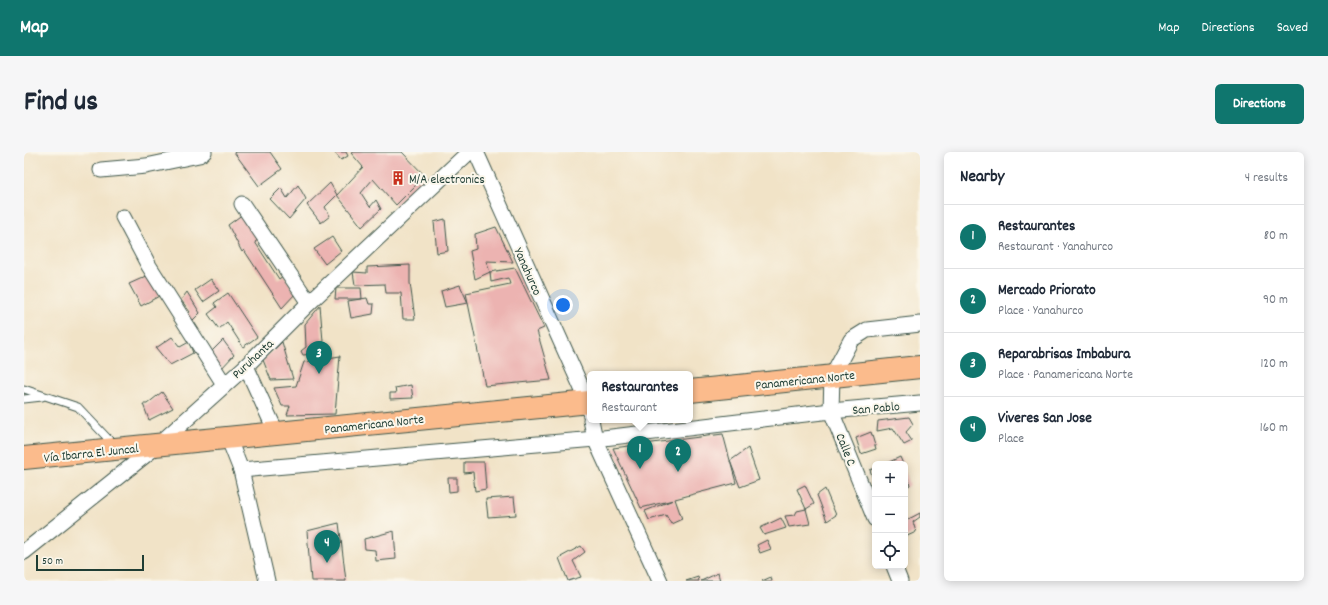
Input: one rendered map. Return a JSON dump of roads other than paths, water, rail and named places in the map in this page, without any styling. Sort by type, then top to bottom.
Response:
[{"type":"highway","name":"Panamericana Norte","points":[[693,391],[920,367]]},
{"type":"highway","name":"Panamericana Norte","points":[[158,445],[276,432],[587,409]]},
{"type":"highway","name":"Vía Ibarra El Juncal","points":[[24,458],[158,445]]},
{"type":"street","points":[[101,170],[146,166],[200,155],[204,152]]},
{"type":"street","name":"Puruhanta","points":[[24,552],[158,445],[224,384],[246,366],[309,303],[469,152]]},
{"type":"street","name":"Yanahurco","points":[[476,152],[587,402]]},
{"type":"street","points":[[242,204],[309,303]]},
{"type":"street","points":[[123,217],[149,266],[224,384]]},
{"type":"street","points":[[832,376],[851,340],[867,330],[920,324]]},
{"type":"street","points":[[246,366],[276,432]]},
{"type":"street","name":"Calle C","points":[[832,376],[831,410],[872,512]]},
{"type":"street","name":"San Pablo","points":[[241,470],[595,440],[831,410],[920,403]]},
{"type":"street","name":"Yanahurco","points":[[592,423],[595,440],[660,581]]},
{"type":"street","points":[[228,437],[241,470],[267,581]]},
{"type":"street","points":[[895,569],[900,581]]},
{"type":"lane","points":[[24,389],[78,407],[118,449]]},
{"type":"lane","points":[[24,399],[44,396]]},
{"type":"place","name":"M/A electronics","points":[[398,178]]},
{"type":"place","name":"Reparabrisas Imbabura","points":[[319,374]]},
{"type":"place","name":"Restaurantes","points":[[640,469]]},
{"type":"place","name":"Mercado Priorato","points":[[678,472]]},
{"type":"place","name":"Viveres San Jose","points":[[327,563]]}]
